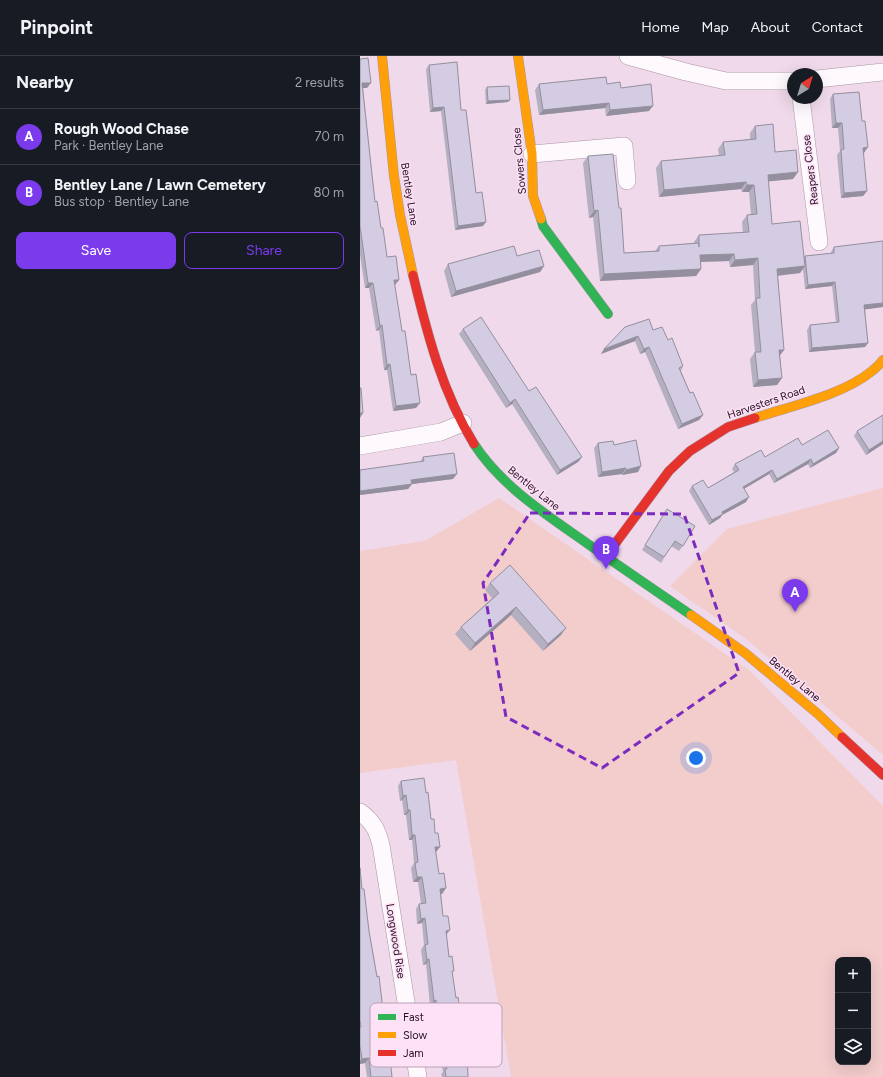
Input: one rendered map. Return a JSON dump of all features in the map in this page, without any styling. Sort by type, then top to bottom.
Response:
[{"type":"street","name":"Bentley Lane","points":[[382,56],[390,147],[400,214],[419,300],[433,353],[448,392],[479,451],[501,478],[521,496],[745,653],[818,714],[883,775]]},
{"type":"street","name":"Sowers Close","points":[[518,56],[532,154],[533,196],[543,226],[608,314]]},
{"type":"street","points":[[628,56],[726,81],[787,81]]},
{"type":"street","points":[[823,78],[883,72]]},
{"type":"street","name":"Reapers Close","points":[[802,104],[819,242]]},
{"type":"street","points":[[532,154],[624,146],[627,180]]},
{"type":"street","name":"Harvesters Road","points":[[606,556],[669,472],[690,451],[728,427],[826,395],[854,383],[873,371],[883,360]]},
{"type":"street","points":[[360,446],[441,432],[463,423]]},
{"type":"street","name":"Longwood Rise","points":[[360,812],[371,821],[377,832],[381,845],[406,1003]]},
{"type":"street","name":"Longwood Rise","points":[[416,1067],[418,1077]]},
{"type":"highlighted area","points":[[530,513],[684,514],[739,673],[602,768],[506,717],[483,583]]},
{"type":"shaded area","points":[[883,488],[883,755],[745,638],[670,586],[727,529]]},
{"type":"shaded area","points":[[499,498],[750,671],[883,806],[883,1077],[511,1077],[502,1025],[502,1003],[498,1003],[456,760],[360,773],[360,551],[425,541]]},
{"type":"building","points":[[368,58],[371,83],[362,83],[375,202],[377,201],[381,228],[383,228],[387,257],[396,256],[399,280],[394,280],[402,331],[405,331],[411,375],[416,374],[420,403],[396,406],[390,364],[387,365],[382,325],[380,326],[373,283],[368,283],[360,226],[360,59]]},
{"type":"building","points":[[457,62],[461,110],[466,110],[476,193],[482,192],[486,222],[458,226],[444,107],[433,108],[429,65]]},
{"type":"building","points":[[606,77],[607,84],[620,82],[621,88],[651,84],[653,106],[610,110],[609,103],[543,110],[539,84]]},
{"type":"building","points":[[509,86],[510,100],[488,101],[487,87]]},
{"type":"building","points":[[859,92],[862,121],[865,121],[868,147],[863,148],[867,191],[844,193],[841,150],[844,149],[842,123],[836,123],[833,94]]},
{"type":"building","points":[[773,124],[775,152],[796,150],[798,172],[768,175],[772,224],[800,221],[805,266],[777,269],[784,350],[779,350],[782,378],[758,380],[755,352],[761,352],[756,298],[760,298],[758,258],[735,260],[734,254],[700,255],[701,269],[604,274],[598,210],[594,211],[588,156],[613,154],[619,208],[621,208],[624,253],[659,251],[659,246],[699,243],[699,235],[749,232],[747,215],[757,214],[754,185],[747,185],[746,182],[664,190],[661,161],[725,155],[723,142],[756,139],[755,126]]},
{"type":"building","points":[[883,241],[883,303],[864,305],[868,343],[812,348],[810,325],[839,322],[835,282],[808,285],[805,256],[834,253],[834,247]]},
{"type":"building","points":[[514,246],[517,256],[539,250],[544,266],[456,291],[448,264]]},
{"type":"building","points":[[481,317],[529,391],[536,387],[582,457],[560,470],[515,399],[510,403],[463,329]]},
{"type":"building","points":[[649,319],[653,330],[662,327],[668,340],[672,338],[683,366],[679,368],[690,393],[693,392],[703,415],[682,424],[649,347],[644,349],[638,336],[604,349],[625,327]]},
{"type":"building","points":[[361,388],[363,413],[360,413]]},
{"type":"building","points":[[883,415],[883,441],[869,450],[857,431]]},
{"type":"building","points":[[828,430],[839,448],[813,464],[811,459],[777,479],[772,470],[743,487],[749,497],[722,512],[723,514],[712,520],[692,486],[703,480],[708,488],[739,470],[735,464],[761,450],[765,457],[798,438],[802,445]]},
{"type":"building","points":[[636,440],[641,466],[626,470],[626,468],[602,472],[598,443],[613,441],[614,445]]},
{"type":"building","points":[[454,453],[457,474],[411,480],[412,484],[360,491],[360,470],[424,461],[423,457]]},
{"type":"building","points":[[667,509],[695,526],[683,546],[675,541],[664,557],[645,545]]},
{"type":"building","points":[[510,565],[566,628],[548,644],[516,607],[475,643],[461,627],[499,593],[490,583]]},
{"type":"building","points":[[424,778],[426,793],[428,792],[431,819],[434,819],[435,833],[438,833],[440,847],[435,847],[439,874],[444,873],[446,888],[440,889],[443,916],[448,916],[450,930],[446,931],[449,957],[452,956],[454,971],[452,971],[456,998],[458,997],[459,1003],[436,1003],[436,1000],[434,1001],[429,959],[427,960],[425,945],[428,944],[425,918],[421,919],[419,904],[426,903],[422,877],[417,877],[415,863],[418,862],[415,835],[412,835],[410,810],[408,810],[406,795],[403,796],[401,781]]},
{"type":"building","points":[[360,868],[362,889],[364,889],[369,931],[377,977],[379,976],[382,1003],[370,1003],[370,1067],[391,1067],[392,1077],[371,1077],[369,1058],[362,1059],[360,1046]]},
{"type":"building","points":[[447,1067],[468,1067],[468,1077],[446,1077],[445,1069],[447,1069]]},
{"type":"traffic: fast","points":[[541,219],[543,226],[608,314]]},
{"type":"traffic: fast","points":[[474,444],[498,474],[526,499],[691,615]]},
{"type":"traffic: slow","points":[[382,56],[394,176],[400,215],[413,275]]},
{"type":"traffic: slow","points":[[518,56],[532,154],[533,196],[541,219]]},
{"type":"traffic: slow","points":[[755,418],[816,399],[847,387],[872,371],[883,360]]},
{"type":"traffic: slow","points":[[691,615],[745,653],[818,714],[842,737]]},
{"type":"traffic: jam","points":[[413,275],[430,340],[444,383],[474,444]]},
{"type":"traffic: jam","points":[[606,556],[669,471],[690,451],[728,427],[755,418]]},
{"type":"traffic: jam","points":[[842,737],[883,775]]},
{"type":"place","name":"Bentley Lane / Lawn Cemetery","points":[[606,569]]},
{"type":"place","name":"Rough Wood Chase","points":[[795,612]]}]
